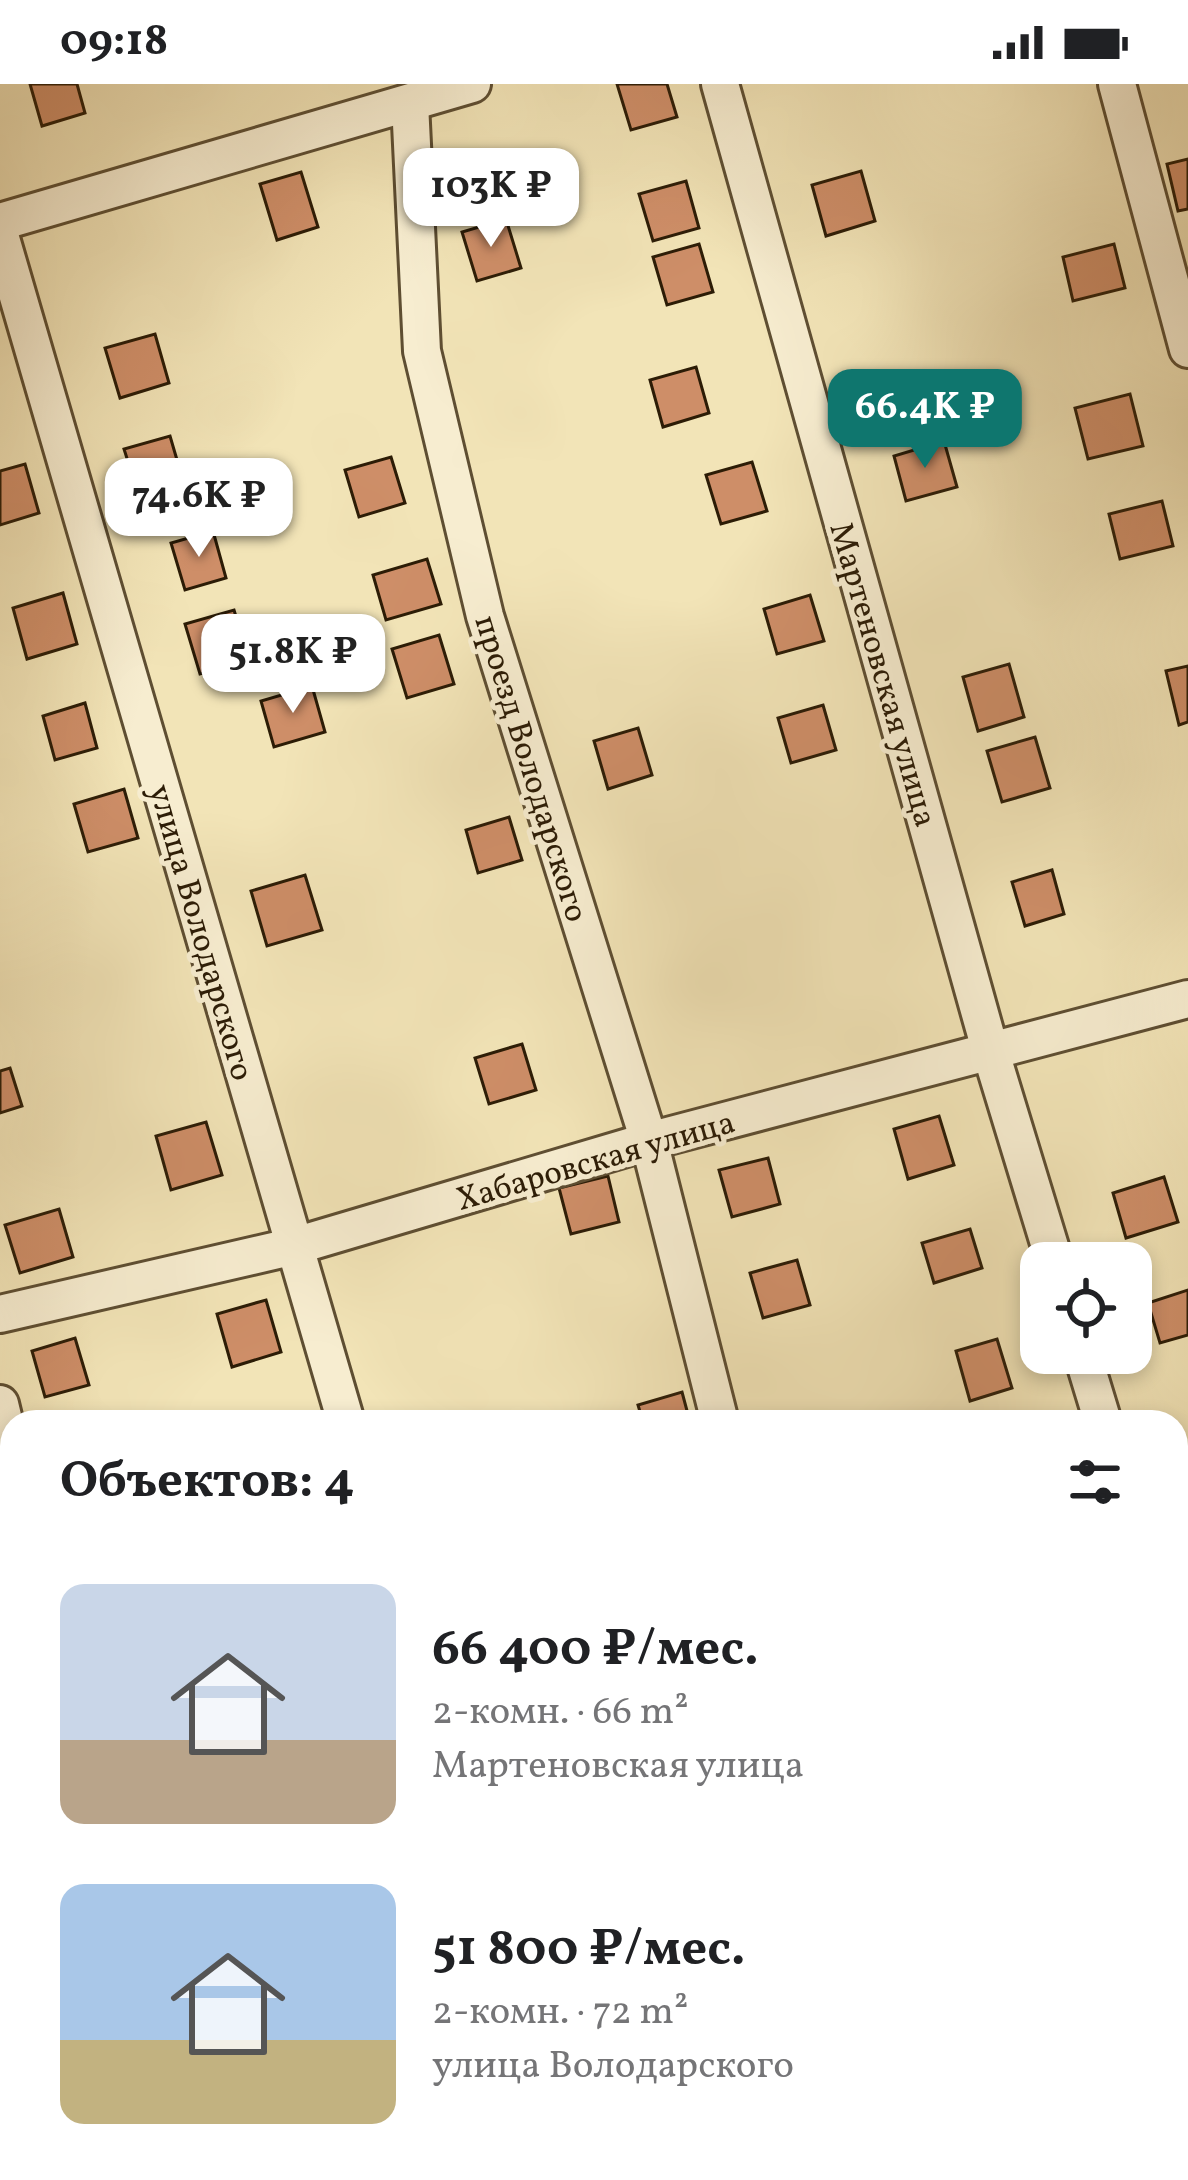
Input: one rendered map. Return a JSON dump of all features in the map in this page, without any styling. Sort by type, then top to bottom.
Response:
[{"type":"street","points":[[0,222],[339,101],[410,103],[472,84]]},
{"type":"street","name":"Мартеновская улица","points":[[720,84],[991,1053],[1049,1242]]},
{"type":"street","points":[[1117,84],[1188,349]]},
{"type":"street","name":"проезд Володарского","points":[[410,103],[428,374],[485,616],[649,1141],[717,1410]]},
{"type":"street","name":"улица Володарского","points":[[0,235],[343,1410]]},
{"type":"street","name":"Хабаровская улица","points":[[0,1314],[295,1246],[649,1141],[1188,999]]},
{"type":"street","points":[[1088,1374],[1099,1410]]},
{"type":"building","points":[[30,84],[77,84],[85,113],[42,126]]},
{"type":"building","points":[[617,84],[667,84],[677,117],[631,130]]},
{"type":"building","points":[[1188,159],[1188,209],[1178,211],[1167,164]]},
{"type":"building","points":[[861,171],[875,221],[826,236],[812,185]]},
{"type":"building","points":[[301,172],[318,227],[277,240],[260,184]]},
{"type":"building","points":[[686,181],[699,228],[653,241],[639,194]]},
{"type":"building","points":[[506,219],[521,268],[477,281],[462,232]]},
{"type":"building","points":[[699,244],[713,292],[667,305],[653,257]]},
{"type":"building","points":[[1114,244],[1125,288],[1073,301],[1063,257]]},
{"type":"building","points":[[155,334],[169,383],[120,398],[105,348]]},
{"type":"building","points":[[696,367],[709,413],[663,427],[650,380]]},
{"type":"building","points":[[1130,394],[1143,446],[1088,459],[1075,408]]},
{"type":"building","points":[[170,436],[182,477],[137,490],[124,449]]},
{"type":"building","points":[[944,441],[957,487],[906,501],[894,456]]},
{"type":"building","points":[[391,457],[405,503],[359,517],[345,470]]},
{"type":"building","points":[[752,462],[767,511],[721,524],[706,475]]},
{"type":"building","points":[[25,464],[39,513],[0,525],[0,471]]},
{"type":"building","points":[[1162,501],[1173,546],[1120,559],[1109,514]]},
{"type":"building","points":[[213,531],[226,578],[185,590],[171,543]]},
{"type":"building","points":[[427,559],[441,604],[386,620],[373,575]]},
{"type":"building","points":[[63,593],[77,644],[27,659],[13,608]]},
{"type":"building","points":[[810,595],[824,641],[777,654],[764,609]]},
{"type":"building","points":[[234,610],[249,660],[200,674],[185,624]]},
{"type":"building","points":[[439,635],[454,684],[407,698],[392,649]]},
{"type":"building","points":[[1009,664],[1024,717],[978,731],[963,677]]},
{"type":"building","points":[[1188,666],[1188,722],[1179,725],[1166,671]]},
{"type":"building","points":[[312,686],[325,732],[274,747],[261,701]]},
{"type":"building","points":[[85,703],[97,748],[55,760],[43,716]]},
{"type":"building","points":[[823,705],[836,750],[791,763],[778,718]]},
{"type":"building","points":[[638,728],[652,775],[608,789],[594,741]]},
{"type":"building","points":[[1035,737],[1050,788],[1002,802],[987,751]]},
{"type":"building","points":[[124,789],[138,838],[88,852],[74,804]]},
{"type":"building","points":[[509,817],[522,860],[478,873],[466,830]]},
{"type":"building","points":[[1052,870],[1064,914],[1025,926],[1012,882]]},
{"type":"building","points":[[305,875],[322,930],[267,946],[251,891]]},
{"type":"building","points":[[522,1044],[536,1090],[489,1104],[475,1058]]},
{"type":"building","points":[[10,1068],[22,1106],[0,1113],[0,1071]]},
{"type":"building","points":[[939,1116],[954,1165],[908,1179],[894,1129]]},
{"type":"building","points":[[206,1122],[222,1175],[171,1190],[156,1136]]},
{"type":"building","points":[[768,1158],[780,1204],[732,1217],[719,1170]]},
{"type":"building","points":[[608,1176],[619,1222],[571,1234],[559,1188]]},
{"type":"building","points":[[1164,1177],[1178,1222],[1126,1238],[1113,1193]]},
{"type":"building","points":[[59,1209],[73,1257],[20,1273],[5,1225]]},
{"type":"building","points":[[970,1229],[982,1268],[934,1283],[922,1243]]},
{"type":"building","points":[[797,1260],[810,1305],[763,1318],[750,1273]]},
{"type":"building","points":[[1188,1290],[1188,1335],[1160,1343],[1152,1302]]},
{"type":"building","points":[[266,1300],[281,1352],[232,1367],[217,1314]]},
{"type":"building","points":[[75,1338],[89,1385],[45,1397],[32,1351]]},
{"type":"building","points":[[997,1339],[1012,1388],[970,1401],[956,1351]]},
{"type":"building","points":[[682,1392],[687,1410],[639,1410],[638,1405]]}]
